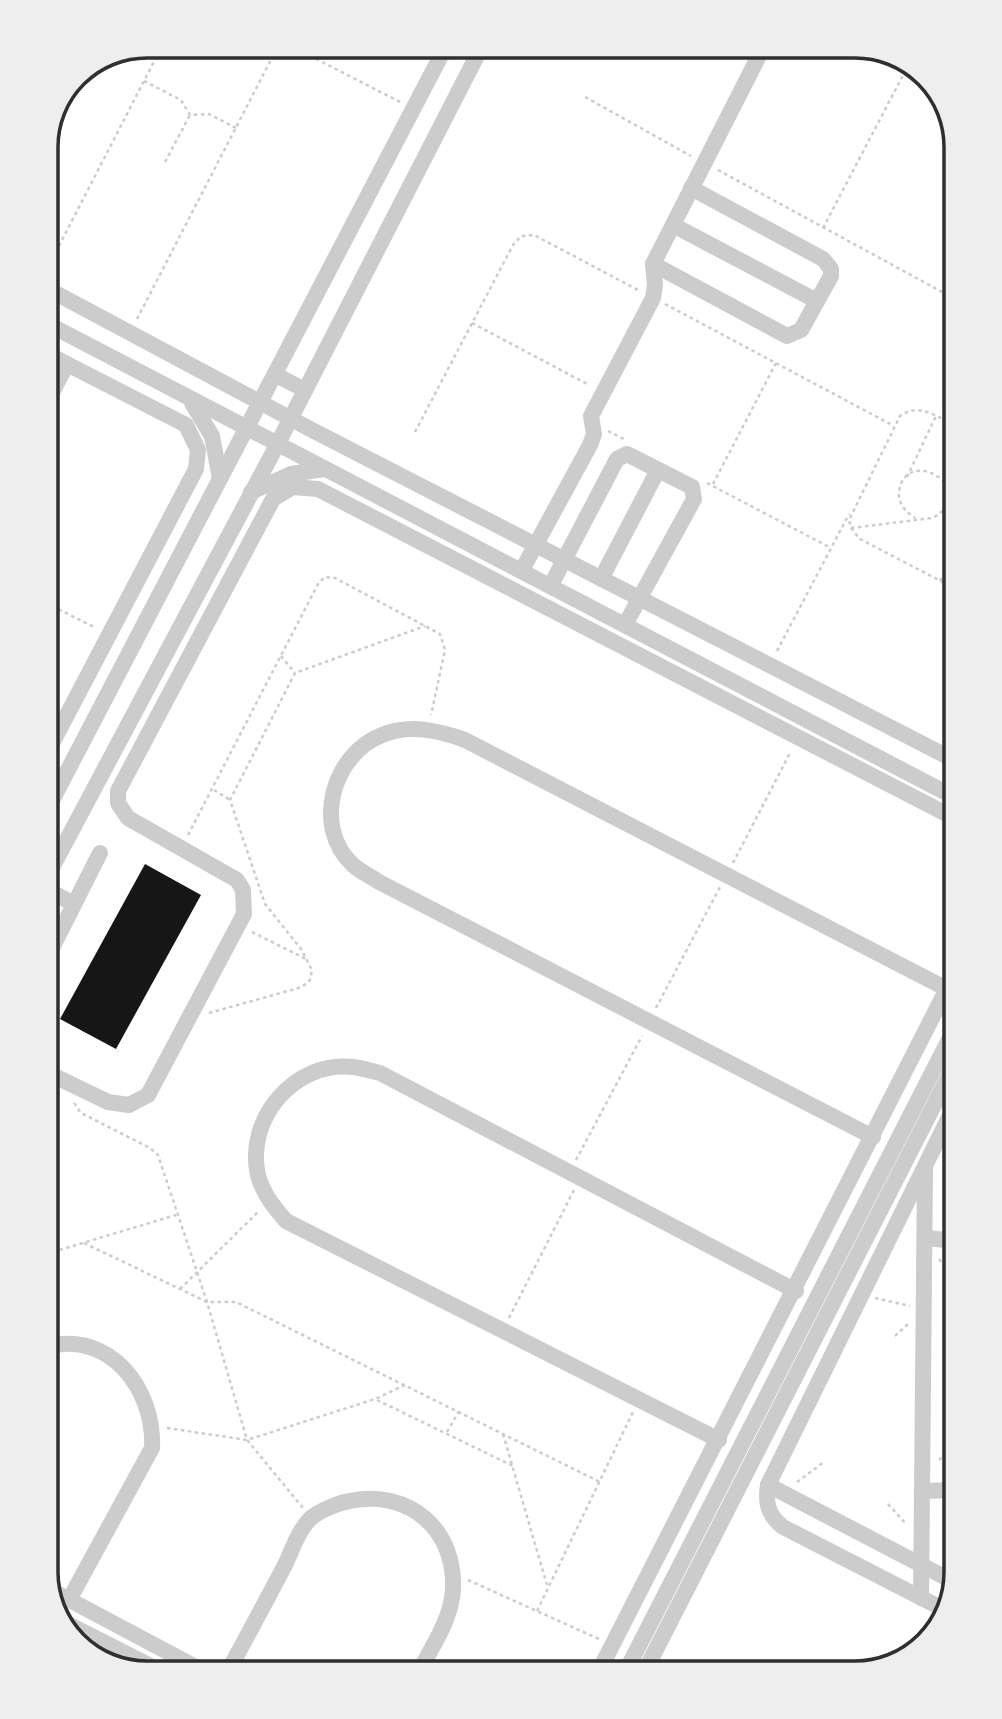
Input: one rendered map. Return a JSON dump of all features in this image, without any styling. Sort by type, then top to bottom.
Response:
[{"type":"street","points":[[58,788],[440,58]]},
{"type":"street","points":[[58,856],[277,445],[476,58]]},
{"type":"street","points":[[523,570],[590,445],[594,434],[591,422],[653,298],[653,264],[758,58]]},
{"type":"street","points":[[653,264],[787,336],[801,330],[831,276],[828,263],[691,188]]},
{"type":"street","points":[[673,225],[817,301]]},
{"type":"street","points":[[344,243],[373,256]]},
{"type":"street","points":[[58,294],[290,418],[944,754]]},
{"type":"street","points":[[58,308],[65,298]]},
{"type":"street","points":[[58,330],[626,623],[944,791]]},
{"type":"street","points":[[58,359],[186,425],[198,450],[196,469],[58,732]]},
{"type":"street","points":[[58,381],[67,364]]},
{"type":"street","points":[[276,375],[305,390]]},
{"type":"street","points":[[188,399],[212,436],[220,479]]},
{"type":"street","points":[[551,585],[622,455],[627,454],[692,488],[695,493],[626,623]]},
{"type":"street","points":[[251,492],[291,474],[324,469]]},
{"type":"street","points":[[601,579],[658,470]]},
{"type":"street","points":[[58,1079],[108,1102],[121,1105],[142,1100],[155,1084],[239,925],[246,902],[237,880],[128,818],[118,803],[118,791],[273,499],[293,487],[318,489],[944,812]]},
{"type":"street","points":[[831,733],[845,704]]},
{"type":"street","points":[[873,1137],[351,864],[339,846],[332,825],[331,803],[336,782],[346,762],[362,747],[381,735],[402,730],[428,730],[465,740],[944,987]]},
{"type":"street","points":[[58,936],[100,853]]},
{"type":"street","points":[[58,890],[74,904]]},
{"type":"street","points":[[604,1661],[796,1291],[944,995]]},
{"type":"street","points":[[631,1661],[944,1051]]},
{"type":"street","points":[[719,1440],[286,1221],[269,1202],[258,1176],[256,1148],[263,1121],[277,1097],[299,1079],[325,1069],[352,1066],[380,1073],[796,1291]]},
{"type":"street","points":[[906,1075],[926,1085]]},
{"type":"street","points":[[652,1661],[944,1087]]},
{"type":"street","points":[[938,1606],[783,1527],[768,1508],[768,1485],[925,1168],[944,1143]]},
{"type":"street","points":[[922,1598],[925,1168]]},
{"type":"street","points":[[926,1238],[944,1240]]},
{"type":"street","points":[[822,1287],[838,1295]]},
{"type":"street","points":[[58,1345],[86,1346],[114,1360],[136,1383],[147,1403],[153,1426],[152,1448],[69,1600]]},
{"type":"street","points":[[768,1485],[944,1577]]},
{"type":"street","points":[[923,1491],[944,1490]]},
{"type":"street","points":[[693,1491],[712,1502]]},
{"type":"street","points":[[234,1661],[311,1518],[344,1502],[361,1499],[389,1499],[416,1510],[444,1544],[452,1573],[451,1604],[447,1619],[424,1661]]},
{"type":"street","points":[[60,1595],[184,1661]]},
{"type":"street","points":[[78,1629],[141,1661]]},
{"type":"path","points":[[58,248],[156,58]]},
{"type":"path","points":[[131,332],[272,58]]},
{"type":"path","points":[[313,58],[413,109]]},
{"type":"path","points":[[823,228],[904,73]]},
{"type":"path","points":[[144,81],[181,100],[190,115]]},
{"type":"path","points":[[584,97],[944,293]]},
{"type":"path","points":[[190,115],[209,114],[236,128]]},
{"type":"path","points":[[165,162],[190,115]]},
{"type":"path","points":[[472,323],[604,393]]},
{"type":"path","points":[[712,485],[776,363]]},
{"type":"path","points":[[769,666],[900,416],[914,410],[944,420]]},
{"type":"path","points":[[915,518],[908,514],[900,500],[899,491],[936,416]]},
{"type":"path","points":[[591,422],[627,441]]},
{"type":"path","points":[[907,477],[929,471],[944,480]]},
{"type":"path","points":[[700,479],[831,548]]},
{"type":"path","points":[[850,528],[915,518],[932,519],[944,507]]},
{"type":"path","points":[[850,512],[850,528],[860,539],[944,583]]},
{"type":"path","points":[[940,581],[944,574]]},
{"type":"path","points":[[181,847],[214,790],[318,584],[325,578],[335,578],[440,634],[445,650],[428,730]]},
{"type":"path","points":[[58,609],[109,634]]},
{"type":"path","points":[[230,800],[295,673],[425,626]]},
{"type":"path","points":[[281,656],[295,673]]},
{"type":"path","points":[[503,1331],[649,1022],[799,737]]},
{"type":"path","points":[[192,1017],[302,987],[310,980],[312,970],[308,960],[265,904],[230,800],[214,790]]},
{"type":"path","points":[[239,925],[308,960]]},
{"type":"path","points":[[64,1082],[81,1113],[150,1147],[158,1155],[247,1440],[311,1518]]},
{"type":"path","points":[[180,1289],[269,1202]]},
{"type":"path","points":[[58,1250],[176,1215]]},
{"type":"path","points":[[83,1243],[206,1302],[236,1302],[600,1482]]},
{"type":"path","points":[[862,1294],[925,1309]]},
{"type":"path","points":[[895,1336],[925,1309]]},
{"type":"path","points":[[153,1426],[247,1440],[375,1399],[407,1385]]},
{"type":"path","points":[[375,1399],[513,1466]]},
{"type":"path","points":[[537,1611],[639,1400]]},
{"type":"path","points":[[447,1432],[459,1411]]},
{"type":"path","points":[[503,1434],[548,1587]]},
{"type":"path","points":[[784,1493],[824,1462]]},
{"type":"path","points":[[452,1573],[613,1645]]},
{"type":"building","points":[[145,864],[201,895],[116,1049],[60,1019]]}]
